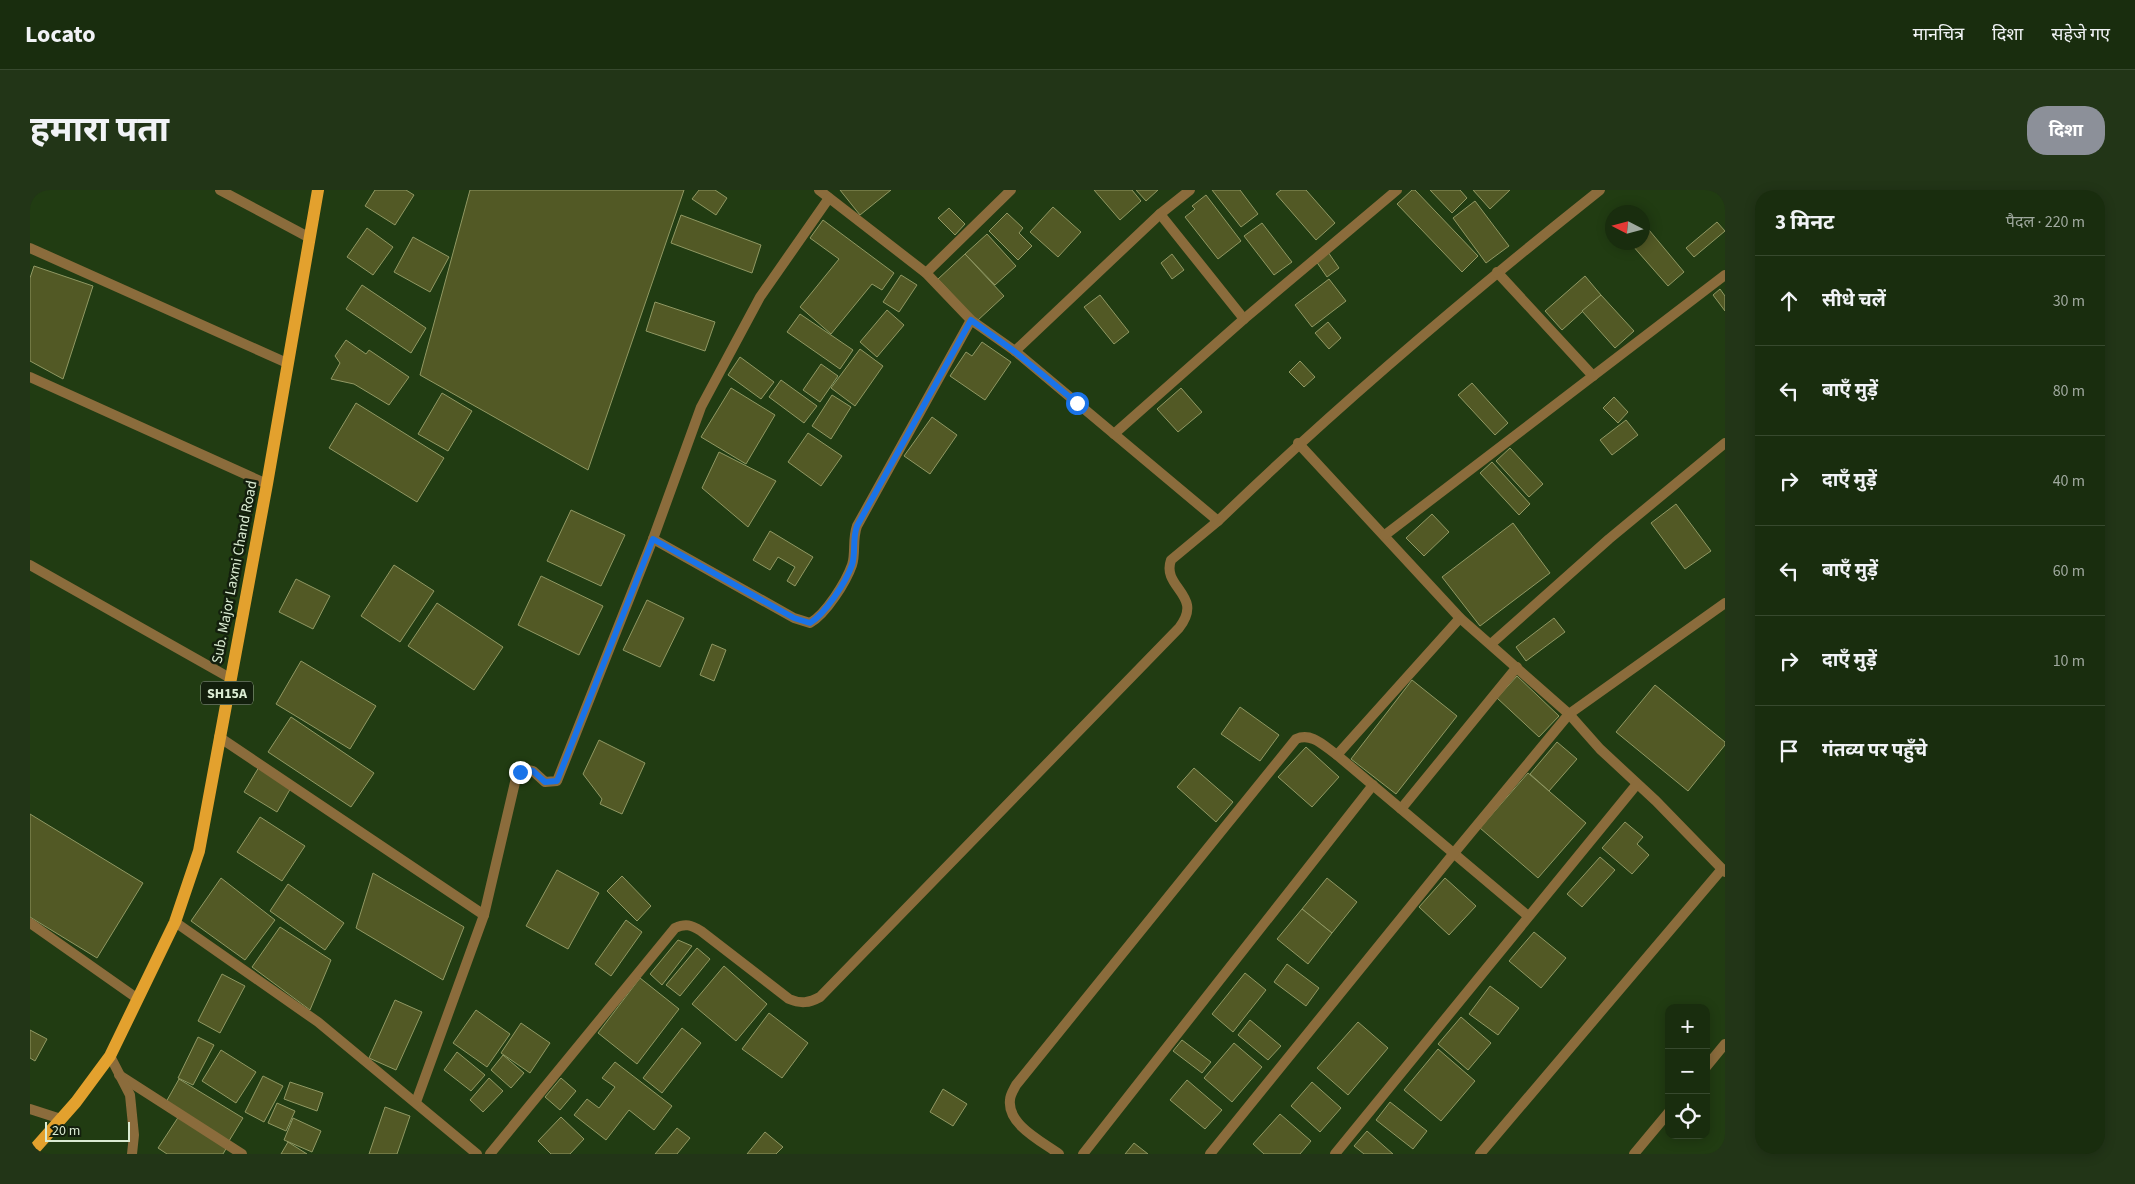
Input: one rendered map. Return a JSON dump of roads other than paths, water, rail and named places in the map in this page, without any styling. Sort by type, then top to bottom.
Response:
[{"type":"main road","name":"Sub. Major Laxmi Chand Road","points":[[30,1154],[76,1102],[110,1056],[175,922],[199,850],[267,484],[318,190]]},
{"type":"street","points":[[220,190],[310,238]]},
{"type":"street","points":[[819,190],[926,273],[971,320],[1014,351],[1218,521]]},
{"type":"street","points":[[926,273],[1011,190]]},
{"type":"street","points":[[1014,351],[1160,214],[1190,190]]},
{"type":"street","points":[[1114,434],[1244,319],[1397,190]]},
{"type":"street","points":[[490,1154],[675,928],[682,924],[691,925],[701,931],[789,999],[799,1003],[811,1002],[820,997],[1187,618],[1188,608],[1184,597],[1170,575],[1168,568],[1171,560],[1218,521],[1298,443],[1497,272],[1600,190]]},
{"type":"street","points":[[416,1102],[484,915],[516,778],[525,769],[533,771],[545,782],[557,781],[653,539],[701,407],[760,297],[829,198]]},
{"type":"street","points":[[1160,214],[1244,319]]},
{"type":"street","points":[[30,248],[287,363]]},
{"type":"street","points":[[1497,272],[1593,376]]},
{"type":"street","points":[[1385,535],[1725,274]]},
{"type":"street","points":[[653,539],[794,618],[810,623],[819,618],[827,609],[852,565],[853,537],[857,526],[971,320]]},
{"type":"street","points":[[30,377],[267,484]]},
{"type":"street","points":[[1298,443],[1460,618],[1569,714],[1600,749],[1663,807],[1724,870],[1480,1154]]},
{"type":"street","points":[[1491,644],[1609,539],[1725,443]]},
{"type":"street","points":[[30,565],[230,678]]},
{"type":"street","points":[[1210,1154],[1569,714],[1725,603]]},
{"type":"street","points":[[1337,755],[1460,618]]},
{"type":"street","points":[[1401,809],[1517,667]]},
{"type":"street","points":[[1059,1154],[1019,1124],[1012,1113],[1010,1100],[1016,1084],[1296,739],[1308,736],[1314,738],[1337,755],[1528,916]]},
{"type":"street","points":[[219,737],[484,915]]},
{"type":"street","points":[[1335,1154],[1637,784]]},
{"type":"street","points":[[1083,1154],[1373,785]]},
{"type":"street","points":[[175,922],[318,1022],[477,1154]]},
{"type":"street","points":[[30,923],[138,999]]},
{"type":"street","points":[[1710,1062],[1725,1044]]},
{"type":"street","points":[[110,1056],[130,1095],[134,1135],[132,1154]]},
{"type":"street","points":[[119,1075],[242,1154]]},
{"type":"street","points":[[30,1109],[61,1119]]},
{"type":"street","points":[[1634,1154],[1665,1117]]}]
